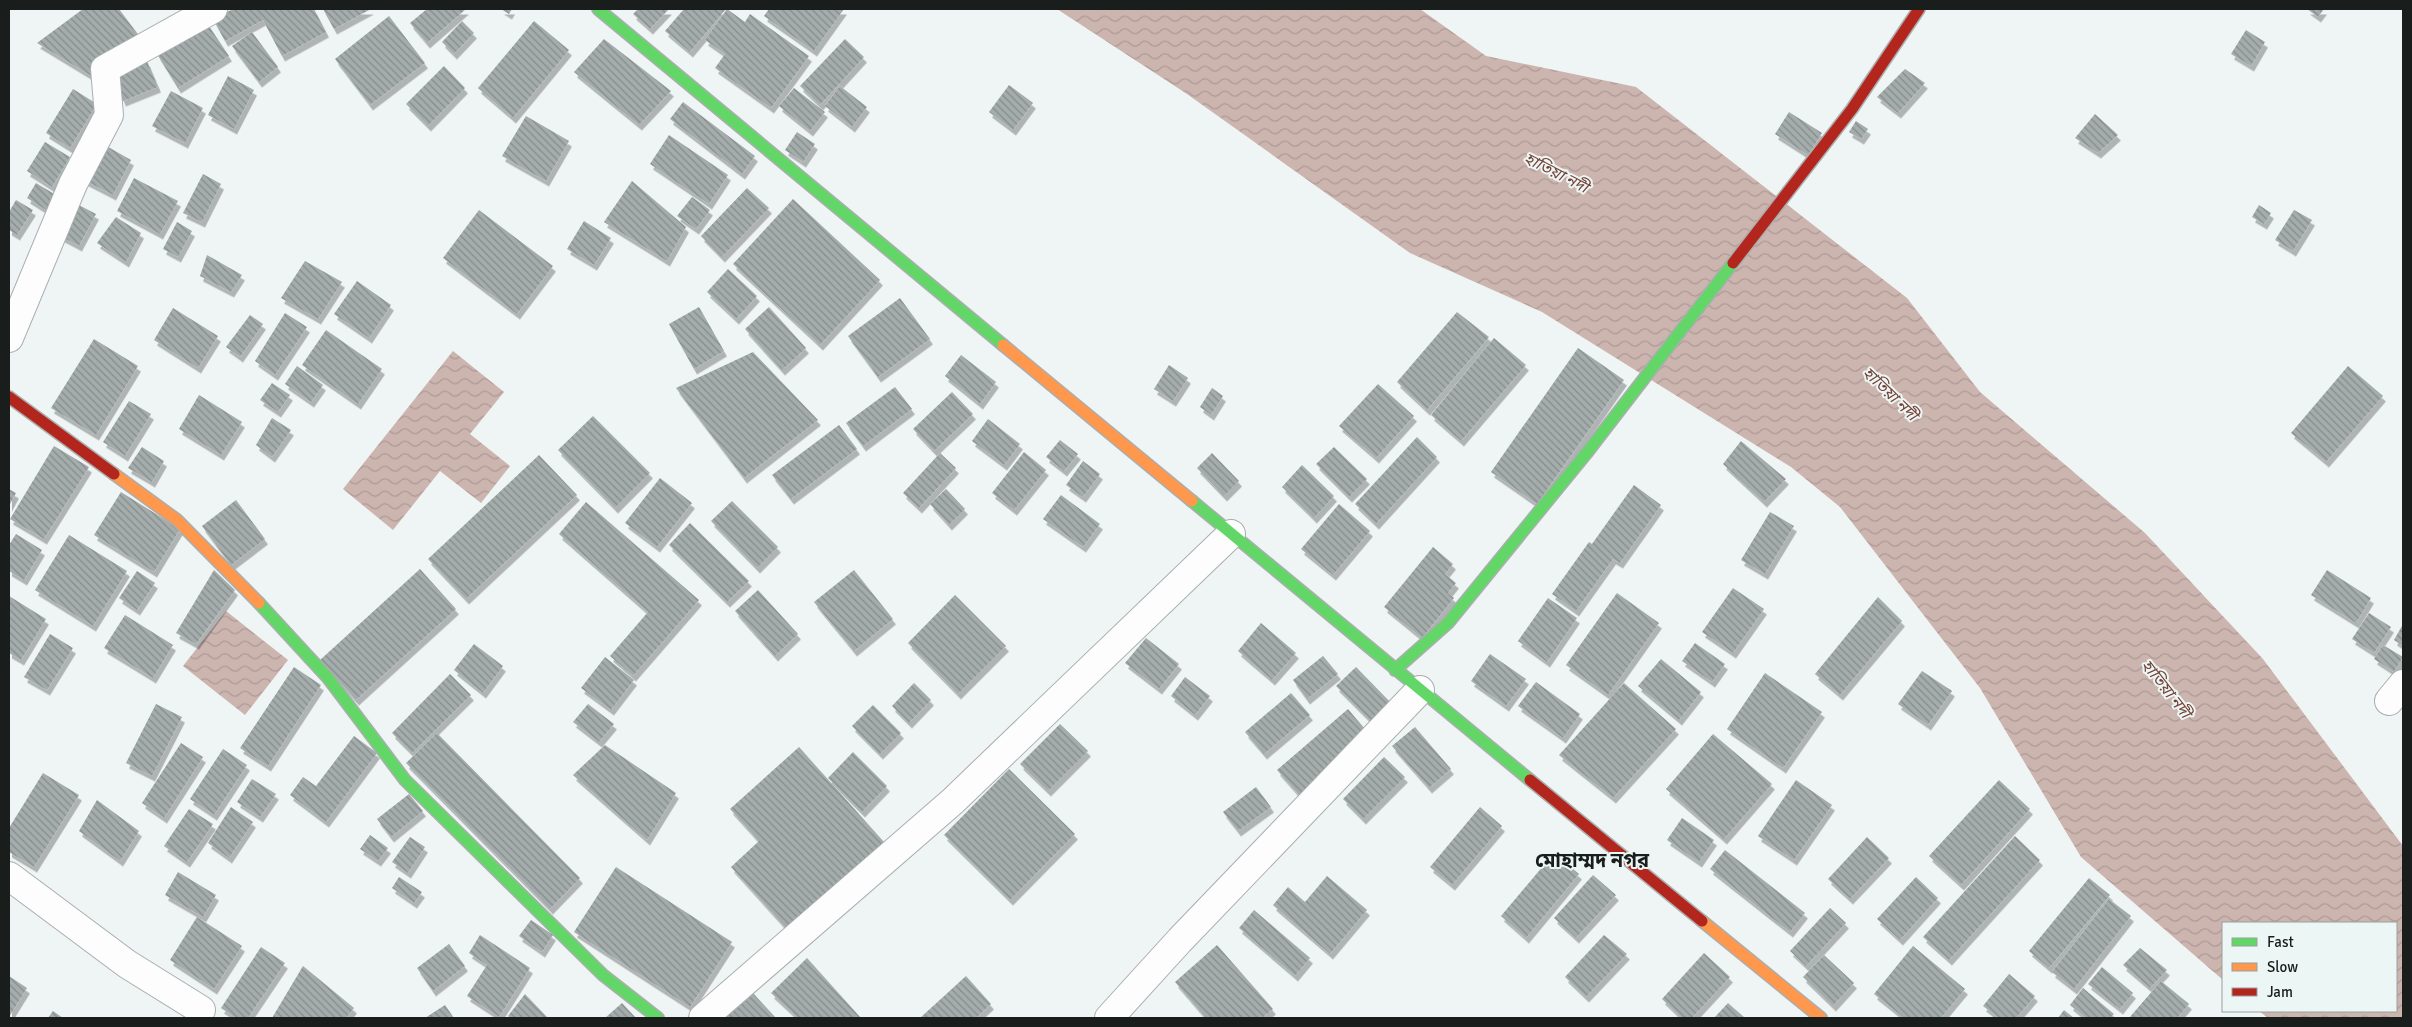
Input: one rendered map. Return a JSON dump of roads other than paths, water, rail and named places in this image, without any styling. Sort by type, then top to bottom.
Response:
[{"type":"street","points":[[9,338],[73,184],[109,115],[105,69],[213,9]]},
{"type":"street","points":[[598,9],[1395,670],[1821,1018]]},
{"type":"street","points":[[1395,670],[1448,623],[1589,450],[1852,109],[1919,9]]},
{"type":"street","points":[[9,397],[177,520],[242,585],[328,678],[405,780],[603,975],[658,1018]]},
{"type":"street","points":[[703,1018],[953,801],[1231,534]]},
{"type":"street","points":[[1109,1018],[1187,933],[1420,690]]},
{"type":"street","points":[[9,876],[127,964],[201,1010]]},
{"type":"water","name":"হাতিয়া নদী","points":[[1057,9],[1420,9],[1486,56],[1636,87],[1907,298],[1980,392],[2145,533],[2263,659],[2403,846],[2403,1018],[2268,1018],[2260,1012],[2397,1012],[2397,922],[2222,922],[2222,979],[2081,857],[1980,688],[1840,507],[1791,467],[1542,312],[1410,253],[1187,94]]},
{"type":"water","points":[[453,351],[504,392],[470,434],[510,466],[481,503],[440,471],[393,530],[343,489]]},
{"type":"water","points":[[226,611],[288,660],[245,715],[183,666]]},
{"type":"district","name":"মোহাম্মদ নগর","points":[[1592,860]]}]
